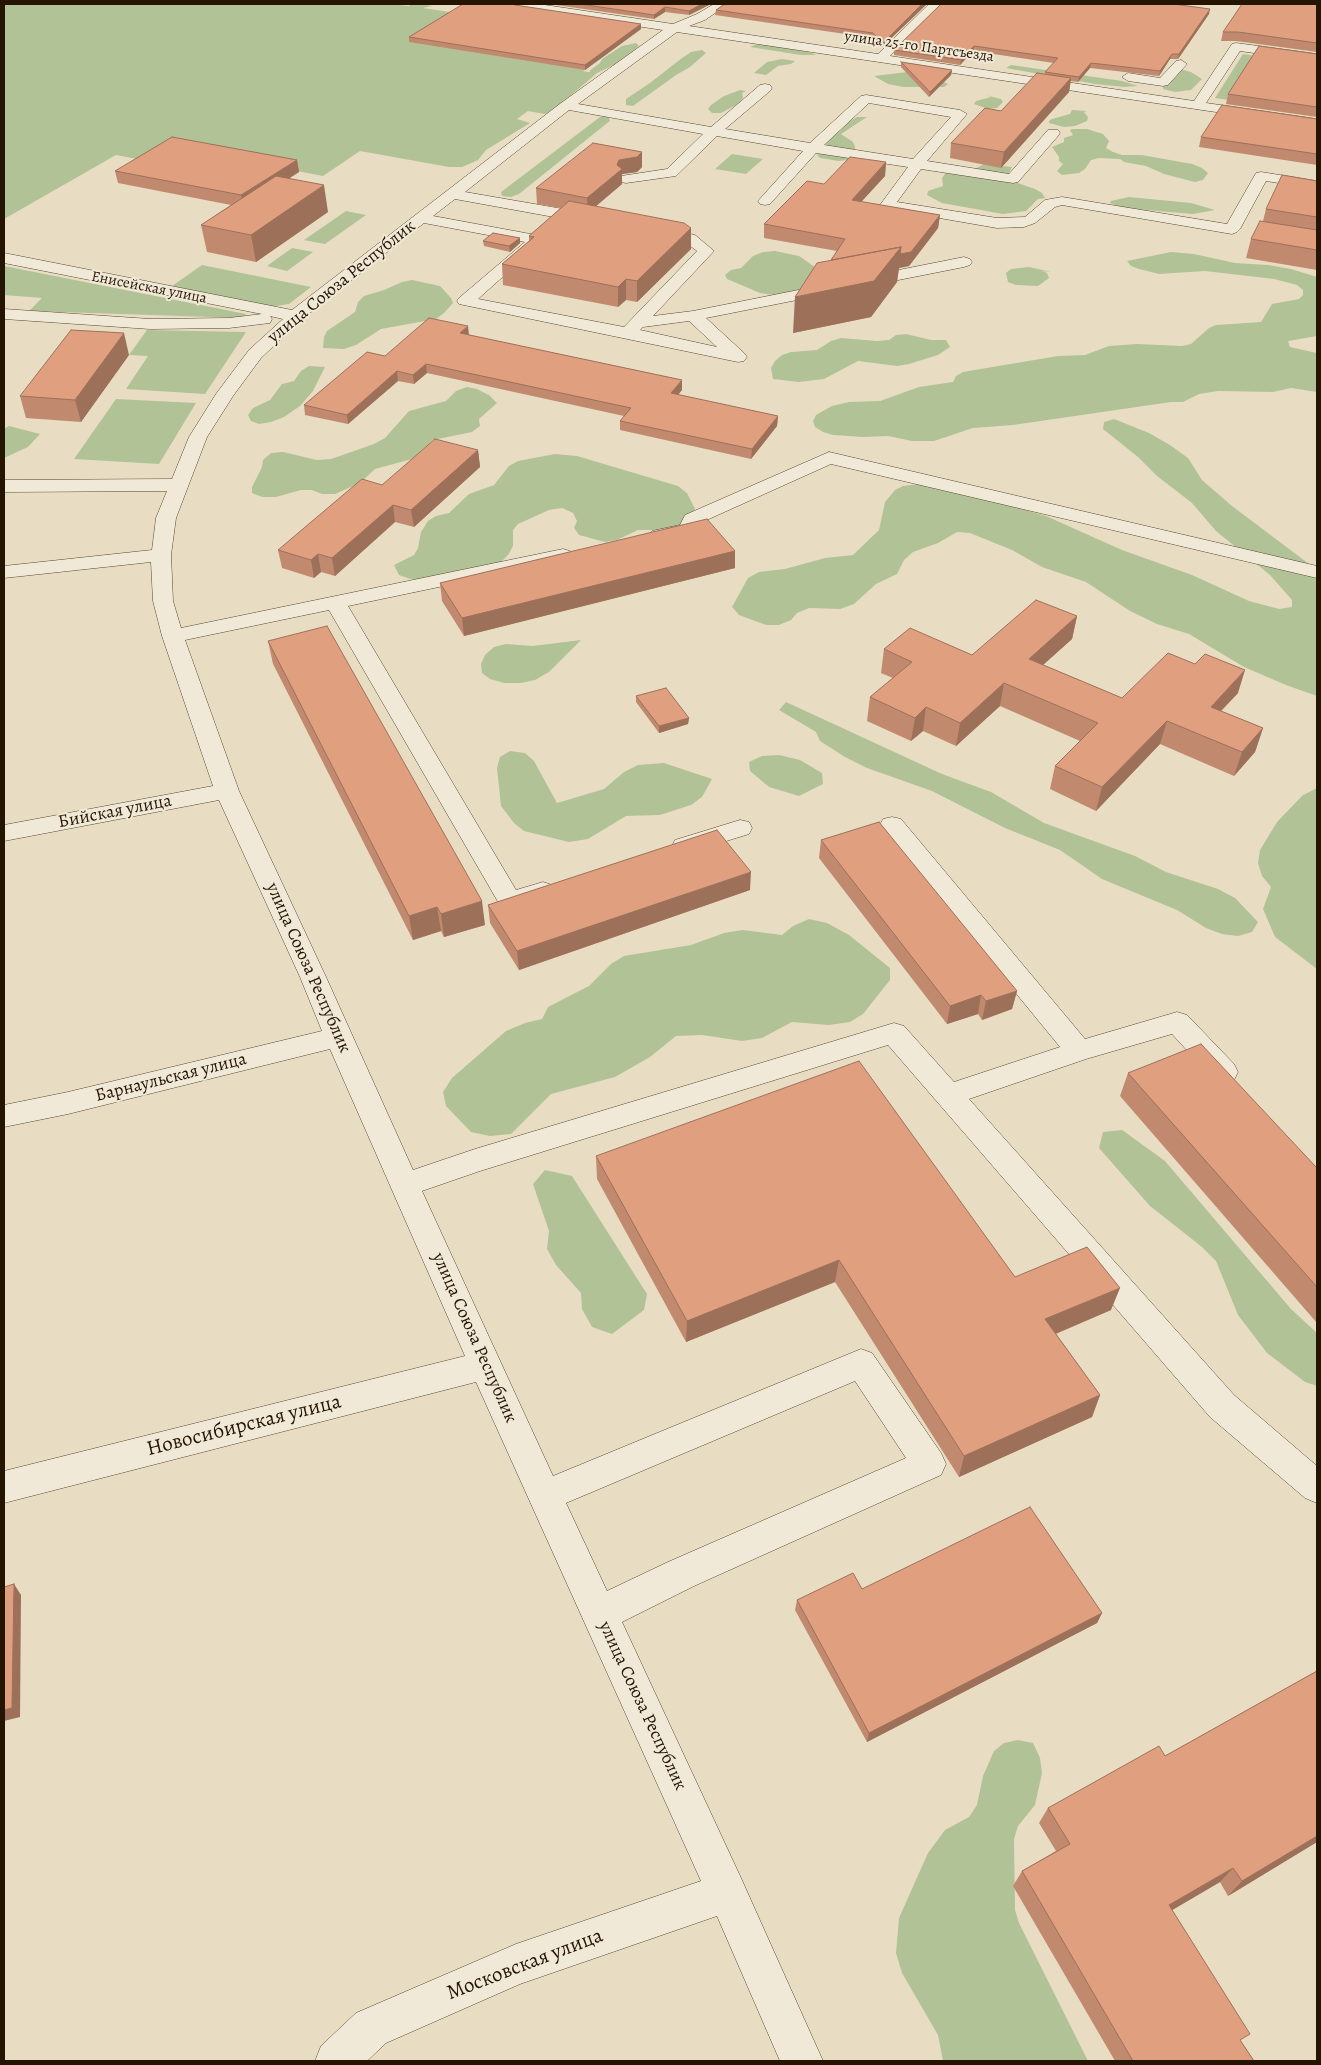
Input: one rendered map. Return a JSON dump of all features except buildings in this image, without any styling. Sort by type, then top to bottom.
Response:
[{"type":"street","name":"улица 25-го Партсъезда","points":[[516,4],[1317,123]]},
{"type":"street","points":[[675,27],[701,17],[722,4]]},
{"type":"street","points":[[881,58],[936,4]]},
{"type":"street","points":[[701,17],[718,19]]},
{"type":"street","name":"улица Союза Республик","points":[[675,27],[566,106],[420,218],[295,316],[255,354],[225,394],[198,437],[166,518],[161,555],[163,601],[173,636],[227,791],[313,977],[338,1037],[485,1364],[727,1892],[802,2061]]},
{"type":"street","points":[[876,42],[914,47]]},
{"type":"street","points":[[1198,105],[1236,47],[1317,58]]},
{"type":"street","points":[[1150,98],[1181,64]]},
{"type":"street","points":[[1115,75],[1163,82]]},
{"type":"street","points":[[626,179],[671,173],[714,131],[765,88]]},
{"type":"street","points":[[765,201],[813,148],[866,99],[960,114],[917,164],[887,205],[1016,224],[1030,220],[1050,203],[1062,201],[1251,232]]},
{"type":"street","points":[[566,106],[813,148],[1012,179],[1053,133]]},
{"type":"street","points":[[1232,229],[1261,176],[1317,185]]},
{"type":"street","points":[[453,194],[604,222]]},
{"type":"street","points":[[566,214],[465,301],[632,328],[738,357],[693,316]]},
{"type":"street","points":[[420,218],[536,240]]},
{"type":"street","points":[[632,328],[706,252],[690,238],[643,229]]},
{"type":"street","name":"Енисейская улица","points":[[4,258],[295,316]]},
{"type":"street","points":[[632,328],[964,262]]},
{"type":"street","points":[[4,314],[150,324],[229,323],[295,316]]},
{"type":"street","points":[[640,539],[688,529],[692,519],[829,458],[1317,572]]},
{"type":"street","points":[[4,486],[179,485]]},
{"type":"street","points":[[173,636],[582,551]]},
{"type":"street","points":[[4,572],[161,555]]},
{"type":"street","points":[[335,602],[510,901],[565,884]]},
{"type":"street","name":"Бийская улица","points":[[4,833],[227,791]]},
{"type":"street","points":[[892,825],[1079,1051]]},
{"type":"street","points":[[666,852],[740,828]]},
{"type":"street","points":[[949,1095],[1079,1051],[1177,1022],[1244,1093]]},
{"type":"street","points":[[406,1185],[484,1158],[894,1033],[1222,1406],[1317,1487]]},
{"type":"street","name":"Барнаульская улица","points":[[4,1116],[68,1103],[338,1037]]},
{"type":"street","name":"Новосибирская улица","points":[[4,1487],[485,1364]]},
{"type":"street","points":[[546,1495],[861,1364],[928,1464],[681,1574],[599,1614]]},
{"type":"street","name":"Московская улица","points":[[336,2061],[371,2028],[507,1969],[727,1892]]},
{"type":"green space","points":[[391,4],[409,6],[411,4],[419,4],[432,6],[423,8],[627,39],[583,71],[588,72],[591,72],[589,71],[600,63],[602,59],[622,46],[636,43],[639,46],[620,62],[597,73],[554,110],[545,114],[528,111],[517,119],[530,123],[486,150],[478,160],[462,167],[449,167],[360,151],[323,176],[208,154],[153,162],[116,155],[4,219],[4,5]]},
{"type":"green space","points":[[763,44],[817,55],[801,55],[750,47]]},
{"type":"green space","points":[[702,50],[706,53],[690,67],[633,106],[626,105],[626,99],[682,58],[691,52]]},
{"type":"green space","points":[[1243,54],[1256,56],[1256,104],[1215,98]]},
{"type":"green space","points":[[782,59],[795,61],[791,64],[778,66],[766,75],[754,73],[767,62]]},
{"type":"green space","points":[[1011,65],[1122,81],[1138,86],[1124,87],[1095,84],[1006,68]]},
{"type":"green space","points":[[1180,69],[1191,72],[1202,79],[1191,90],[1175,92],[1163,89],[1163,86]]},
{"type":"green space","points":[[916,71],[948,84],[944,87],[903,87],[888,84],[874,76]]},
{"type":"green space","points":[[740,90],[746,91],[742,93],[743,98],[738,104],[721,113],[712,113],[708,109],[724,96]]},
{"type":"green space","points":[[985,95],[1001,99],[1003,102],[997,108],[988,109],[974,104],[976,101],[991,97]]},
{"type":"green space","points":[[1072,110],[1087,111],[1084,112],[1088,117],[1087,121],[1075,126],[1064,127],[1049,123],[1052,119],[1070,114]]},
{"type":"green space","points":[[608,116],[610,121],[519,194],[511,197],[502,196],[501,192],[600,117]]},
{"type":"green space","points":[[857,117],[867,117],[841,134],[853,142],[855,147],[854,156],[847,160],[839,161],[820,158],[817,155],[827,150],[826,142],[828,139]]},
{"type":"green space","points":[[1087,129],[1103,134],[1109,141],[1106,148],[1122,155],[1142,155],[1192,164],[1208,173],[1203,180],[1195,182],[1164,174],[1146,166],[1124,162],[1120,159],[1099,158],[1091,160],[1085,169],[1079,173],[1062,175],[1057,171],[1063,164],[1059,161],[1059,157],[1052,147],[1064,142],[1064,138],[1073,135],[1070,130]]},
{"type":"green space","points":[[732,154],[763,159],[746,174],[715,169]]},
{"type":"green space","points":[[984,164],[1012,167],[1006,179],[1035,189],[1042,193],[1045,198],[1038,199],[1026,211],[1003,214],[942,203],[927,195],[928,191],[943,186],[942,178],[947,171],[973,170]]},
{"type":"green space","points":[[1129,197],[1191,203],[1215,210],[1193,214],[1123,208],[1110,203],[1111,201]]},
{"type":"green space","points":[[346,211],[366,215],[325,244],[304,240]]},
{"type":"green space","points":[[292,248],[313,252],[287,271],[267,266]]},
{"type":"green space","points":[[775,251],[799,256],[825,274],[809,289],[774,295],[760,293],[727,279],[725,275],[731,270],[741,268],[753,256],[763,252]]},
{"type":"green space","points":[[1171,252],[1194,254],[1235,263],[1268,265],[1291,269],[1317,277],[1317,336],[1288,341],[1290,347],[1317,353],[1317,392],[1291,388],[1273,392],[1218,391],[1199,394],[1183,402],[1171,402],[1013,425],[973,428],[934,441],[912,441],[888,436],[833,435],[815,427],[813,421],[816,415],[832,406],[849,402],[880,401],[919,387],[953,382],[956,376],[963,372],[1058,356],[1085,355],[1109,346],[1137,344],[1182,346],[1191,344],[1209,328],[1216,325],[1261,322],[1272,304],[1299,299],[1303,295],[1303,290],[1297,285],[1274,279],[1205,271],[1159,274],[1131,266],[1127,261]]},
{"type":"green space","points":[[202,265],[311,287],[289,304],[270,307],[172,286]]},
{"type":"green space","points":[[4,266],[246,314],[242,318],[29,311],[42,298],[4,295]]},
{"type":"green space","points":[[1029,267],[1051,272],[1042,271],[1047,273],[1049,278],[1038,286],[1016,285],[1008,282],[1006,273],[1011,269]]},
{"type":"green space","points":[[412,280],[440,286],[453,303],[436,319],[381,329],[356,345],[344,349],[323,348],[324,337],[327,331],[355,312],[358,302],[364,296]]},
{"type":"green space","points":[[147,330],[246,332],[205,394],[126,389],[148,356],[129,355]]},
{"type":"green space","points":[[906,334],[931,340],[946,340],[950,347],[938,355],[909,364],[897,366],[858,361],[824,379],[799,382],[773,379],[771,368],[782,355],[791,352],[817,350],[831,341],[841,338],[877,341],[889,340],[896,335]]},
{"type":"green space","points":[[309,366],[325,367],[313,391],[300,406],[284,417],[271,422],[259,424],[251,421],[248,415],[253,408],[270,400],[282,384],[294,381],[301,371]]},
{"type":"green space","points":[[467,387],[477,389],[489,395],[497,403],[479,419],[480,426],[472,432],[433,440],[412,459],[375,469],[360,483],[335,494],[322,494],[312,490],[301,490],[276,497],[262,497],[252,493],[252,487],[262,467],[263,460],[271,453],[283,452],[317,460],[331,459],[374,444],[385,438],[409,411],[446,401],[456,391]]},
{"type":"green space","points":[[116,399],[196,403],[159,464],[74,459]]},
{"type":"green space","points":[[1114,419],[1149,433],[1188,458],[1202,480],[1232,506],[1317,570],[1317,696],[1244,667],[1189,634],[1157,624],[1130,611],[1086,582],[1042,567],[1012,550],[970,533],[957,532],[938,543],[913,552],[904,560],[897,574],[876,584],[854,604],[840,609],[809,608],[797,613],[791,620],[779,625],[766,625],[739,615],[732,607],[748,578],[759,572],[785,569],[825,558],[853,555],[879,530],[885,502],[895,490],[903,486],[927,483],[940,485],[1046,516],[1122,550],[1192,575],[1249,601],[1279,609],[1292,607],[1292,600],[1270,575],[1216,531],[1192,503],[1157,476],[1138,457],[1103,429],[1104,422]]},
{"type":"green space","points":[[9,426],[40,434],[28,447],[4,458],[4,429]]},
{"type":"green space","points":[[555,454],[577,456],[678,486],[687,493],[695,509],[692,519],[675,530],[638,530],[617,540],[605,542],[579,535],[574,528],[577,521],[573,513],[562,508],[549,510],[518,524],[513,530],[513,546],[501,562],[426,580],[410,579],[399,575],[394,565],[414,555],[418,548],[421,532],[428,521],[436,516],[449,513],[469,494],[494,485],[509,466],[518,461]]},
{"type":"green space","points":[[581,640],[549,672],[535,680],[521,683],[504,683],[490,679],[482,673],[481,664],[485,655],[494,647],[506,644],[533,646]]},
{"type":"green space","points":[[786,702],[942,774],[991,792],[1044,823],[1135,856],[1166,872],[1218,889],[1235,898],[1258,922],[1252,932],[1238,936],[1222,934],[1206,928],[1177,910],[1102,879],[1060,850],[1005,828],[932,791],[867,768],[845,757],[820,741],[816,732],[779,710]]},
{"type":"green space","points":[[510,751],[525,753],[534,761],[557,803],[604,789],[624,772],[638,765],[664,763],[712,779],[702,797],[691,805],[660,815],[626,816],[588,839],[569,842],[524,831],[514,823],[501,806],[497,768],[500,757]]},
{"type":"green space","points":[[779,755],[800,760],[822,773],[823,784],[799,796],[769,787],[750,771],[749,762],[762,756]]},
{"type":"green space","points":[[1317,788],[1317,969],[1275,937],[1263,909],[1271,887],[1262,876],[1258,863],[1260,850],[1277,822],[1303,795]]},
{"type":"green space","points":[[809,919],[827,923],[849,935],[890,968],[890,980],[863,1014],[850,1022],[829,1025],[792,1022],[762,1038],[742,1041],[702,1035],[676,1036],[650,1057],[615,1077],[551,1094],[511,1134],[490,1136],[471,1132],[446,1106],[443,1092],[452,1078],[506,1031],[525,1023],[542,1019],[548,1007],[589,986],[611,964],[624,956],[691,945],[724,933],[743,930],[782,935],[793,926]]},
{"type":"green space","points":[[1122,1130],[1165,1161],[1291,1309],[1317,1333],[1317,1386],[1305,1382],[1267,1353],[1238,1315],[1216,1261],[1202,1247],[1150,1206],[1099,1148],[1103,1132]]},
{"type":"green space","points":[[545,1170],[572,1176],[647,1294],[644,1310],[612,1334],[592,1327],[582,1309],[581,1293],[556,1265],[547,1249],[549,1231],[533,1184]]},
{"type":"green space","points":[[1018,1740],[1033,1743],[1040,1758],[1042,1773],[1035,1805],[1018,1826],[1014,1839],[1015,1910],[1019,1923],[1088,2061],[943,2061],[938,2035],[902,1973],[896,1953],[899,1918],[928,1853],[945,1830],[969,1817],[977,1805],[983,1776],[994,1751],[1004,1743]]}]
